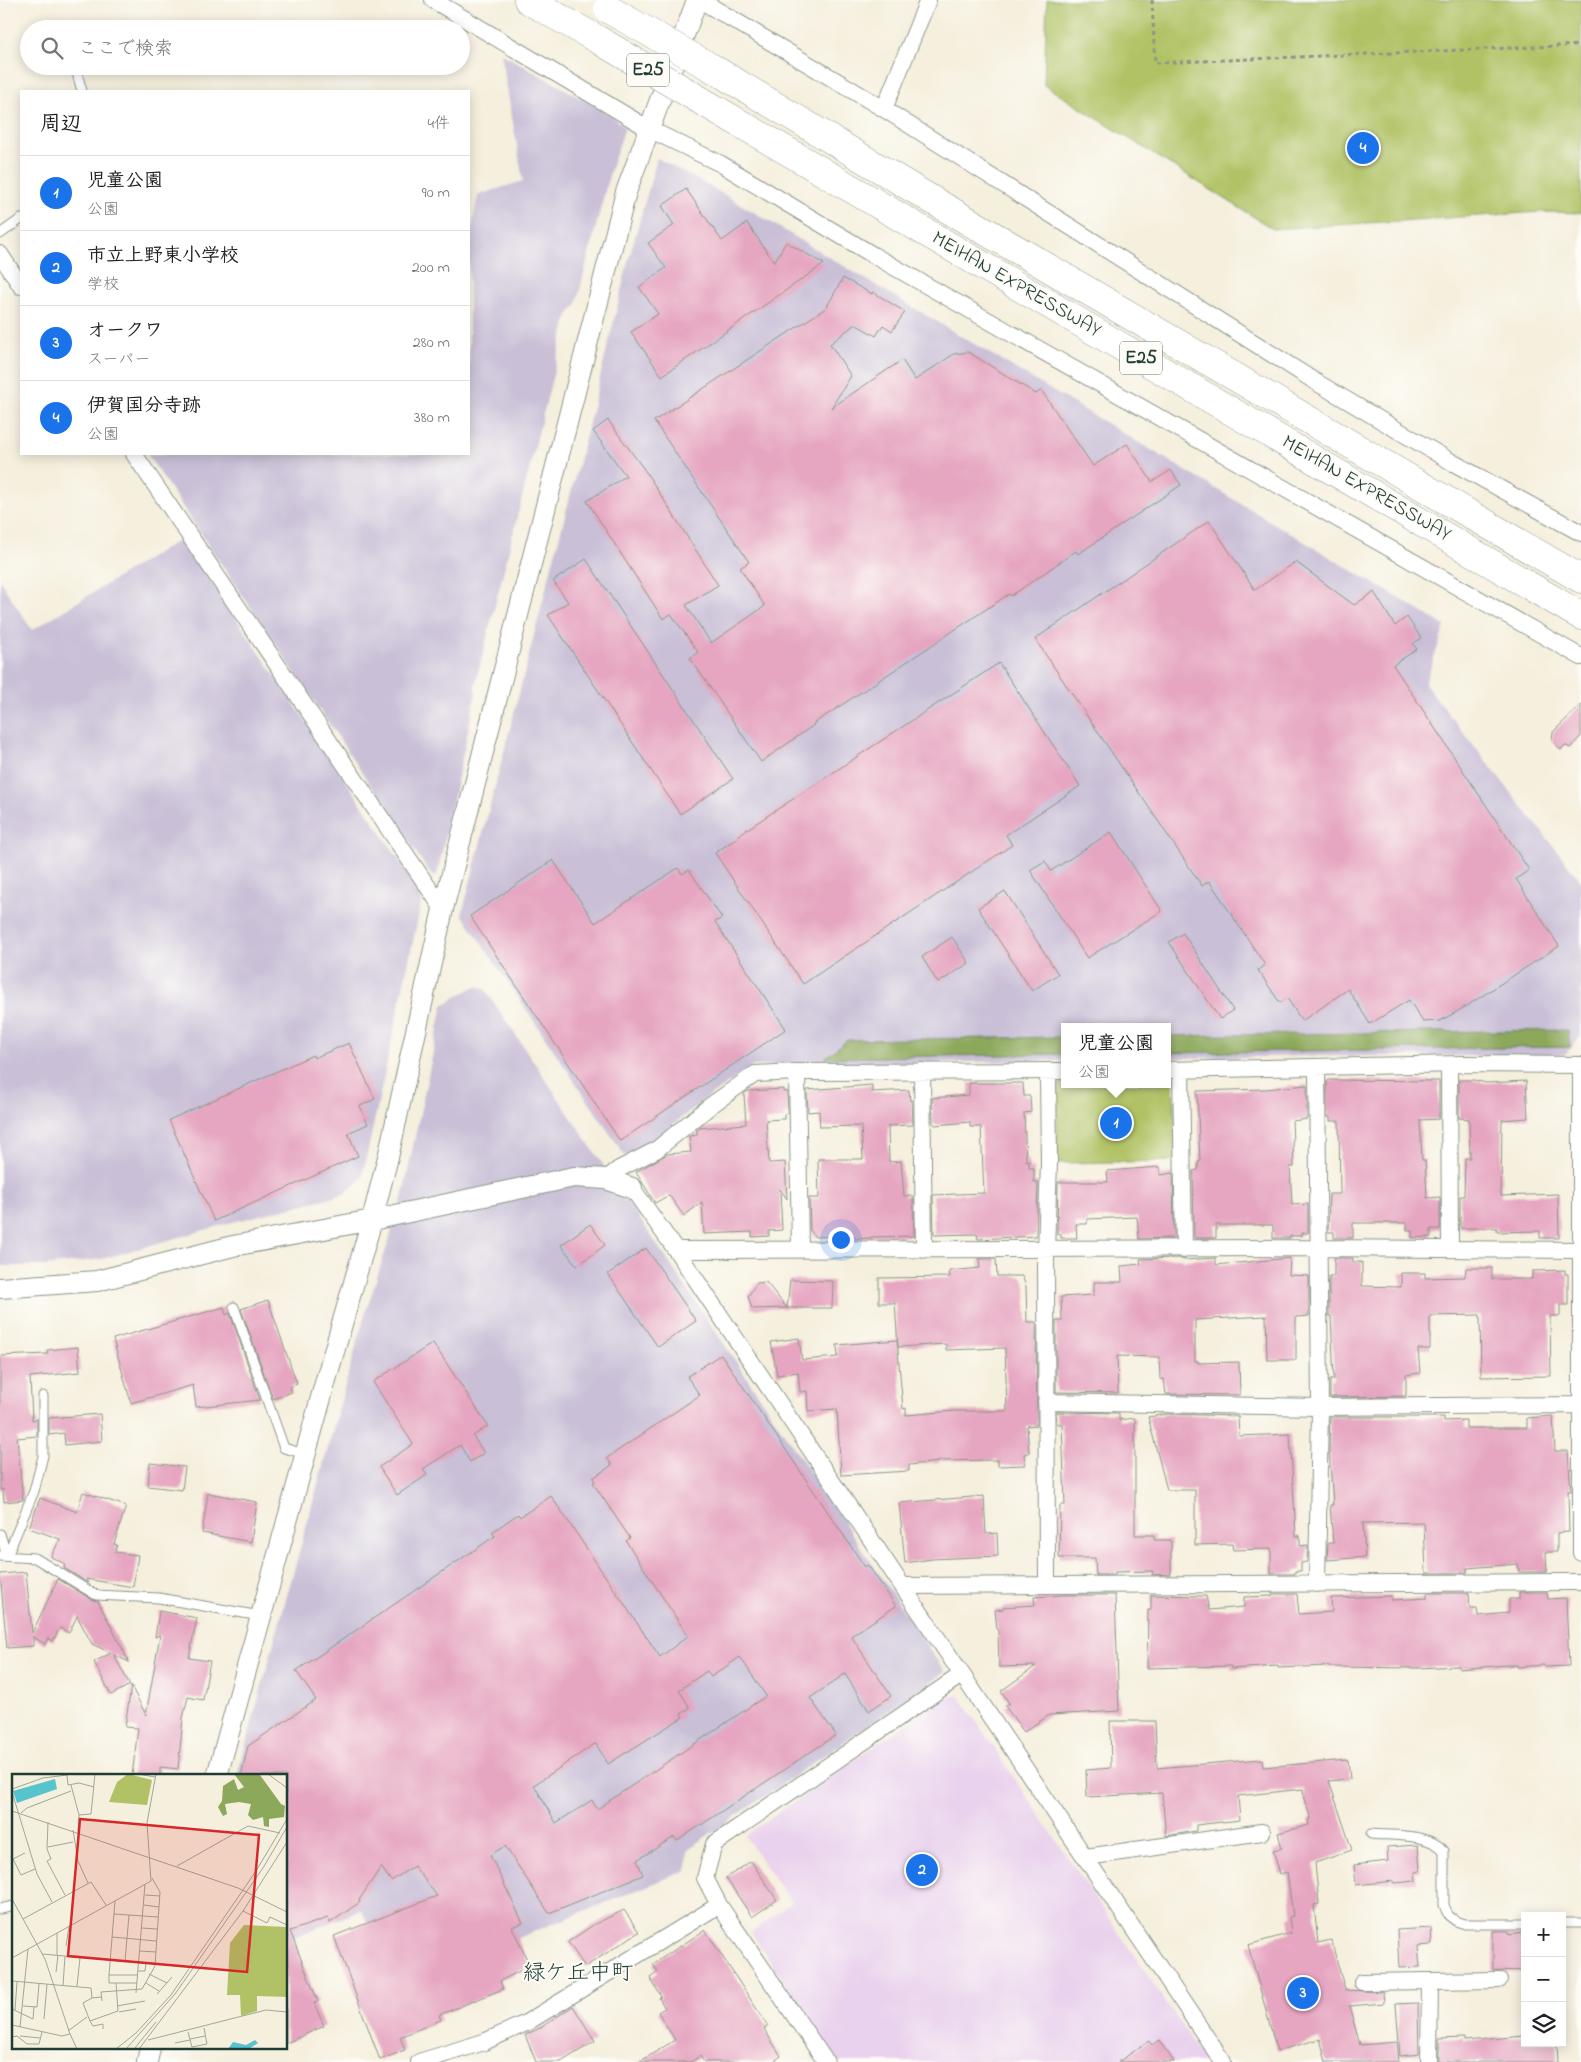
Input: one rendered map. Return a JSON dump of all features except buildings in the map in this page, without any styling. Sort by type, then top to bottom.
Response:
[{"type":"highway","name":"MEIHAN EXPRESSWAY","points":[[528,0],[1581,616]]},
{"type":"highway","name":"MEIHAN EXPRESSWAY","points":[[600,4],[1581,579]]},
{"type":"street","points":[[433,0],[466,20]]},
{"type":"street","points":[[218,1774],[305,1454],[372,1220],[391,1144],[442,909],[626,192],[699,0],[884,109],[1316,382],[1450,461],[1581,533]]},
{"type":"street","points":[[884,109],[928,0]]},
{"type":"street","points":[[470,22],[649,129],[721,164],[881,260],[1581,657]]},
{"type":"street","points":[[0,254],[20,284]]},
{"type":"street","points":[[135,455],[442,909]]},
{"type":"street","points":[[1184,1250],[1174,1070],[1463,1064],[1581,1065]]},
{"type":"street","points":[[1449,1065],[1450,1249]]},
{"type":"street","points":[[1317,1067],[1317,1248],[1320,1407],[1317,1584]]},
{"type":"street","points":[[922,1071],[924,1250]]},
{"type":"street","points":[[1047,1584],[1046,1250],[1049,1163],[1048,1071]]},
{"type":"street","points":[[606,1179],[618,1169],[656,1150],[710,1106],[755,1074],[797,1072],[1061,1071]]},
{"type":"street","points":[[797,1072],[800,1249]]},
{"type":"street","points":[[1581,1072],[1581,1553]]},
{"type":"street","points":[[0,1288],[97,1281],[233,1246],[372,1220],[574,1177],[606,1179],[632,1188],[676,1250],[1223,2062]]},
{"type":"street","points":[[676,1250],[1184,1250],[1317,1248],[1580,1250]]},
{"type":"street","points":[[1046,1402],[1320,1407],[1580,1405]]},
{"type":"street","points":[[903,1586],[1581,1582]]},
{"type":"street","points":[[826,2062],[720,1905],[704,1878],[714,1844],[961,1675]]},
{"type":"street","points":[[1086,1857],[1262,1832]]},
{"type":"street","points":[[419,2062],[484,2042],[526,2023],[720,1905]]},
{"type":"street","points":[[1362,1982],[1499,1980]]},
{"type":"street","points":[[1429,2062],[1430,1981]]},
{"type":"lane","points":[[77,75],[82,90]]},
{"type":"lane","points":[[0,234],[20,219]]},
{"type":"lane","points":[[234,1307],[284,1448],[305,1454]]},
{"type":"lane","points":[[4,1556],[34,1491],[42,1456],[43,1396]]},
{"type":"lane","points":[[0,1534],[4,1556]]},
{"type":"lane","points":[[4,1556],[35,1558],[96,1595],[159,1598],[260,1616]]},
{"type":"lane","points":[[1371,1834],[1424,1839],[1440,1845],[1444,1851],[1444,1905],[1448,1915],[1456,1921],[1474,1924],[1521,1924]]},
{"type":"lane","points":[[1566,1923],[1581,1923]]},
{"type":"path","points":[[1152,0],[1155,63],[1581,45]]},
{"type":"shaded area","points":[[501,53],[611,115],[625,128],[611,168],[576,305],[568,315],[475,685],[476,693],[437,875],[432,876],[148,455],[470,455],[470,239],[478,195],[523,181]]},
{"type":"shaded area","points":[[657,158],[725,195],[1445,626],[1425,684],[1581,881],[1581,1036],[1566,1054],[1549,1056],[1171,1058],[1171,1023],[1061,1023],[1061,1060],[753,1066],[708,1097],[642,1149],[625,1156],[462,914],[593,407],[628,262]]},
{"type":"shaded area","points":[[182,538],[423,895],[362,1178],[344,1194],[229,1223],[102,1259],[46,1266],[0,1266],[0,581],[32,630]]},
{"type":"shaded area","points":[[475,986],[484,988],[945,1672],[688,1849],[687,1870],[393,1988],[362,1910],[288,1939],[288,1774],[238,1774],[365,1314],[401,1203],[443,1005]]},
{"type":"shaded area","points":[[947,1696],[959,1696],[1206,2062],[836,2062],[751,1932],[791,1903],[745,1836]]},
{"type":"green space","points":[[1047,0],[1581,0],[1581,213],[1541,212],[1273,229],[1044,85]]},
{"type":"green space","points":[[1568,1030],[1570,1047],[1171,1053],[1171,1036]]},
{"type":"green space","points":[[1061,1037],[1061,1054],[825,1058],[847,1040]]},
{"type":"green space","points":[[1171,1081],[1173,1083],[1177,1161],[1057,1163],[1057,1086],[1061,1083],[1061,1088],[1171,1088]]},
{"type":"place","name":"伊賀国分寺跡","points":[[1363,148]]},
{"type":"place","name":"児童公園","points":[[1116,1123]]},
{"type":"place","name":"市立上野東小学校","points":[[922,1870]]},
{"type":"place","name":"オークワ","points":[[1303,1993]]},
{"type":"district","name":"緑ケ丘中町","points":[[578,1974]]}]
